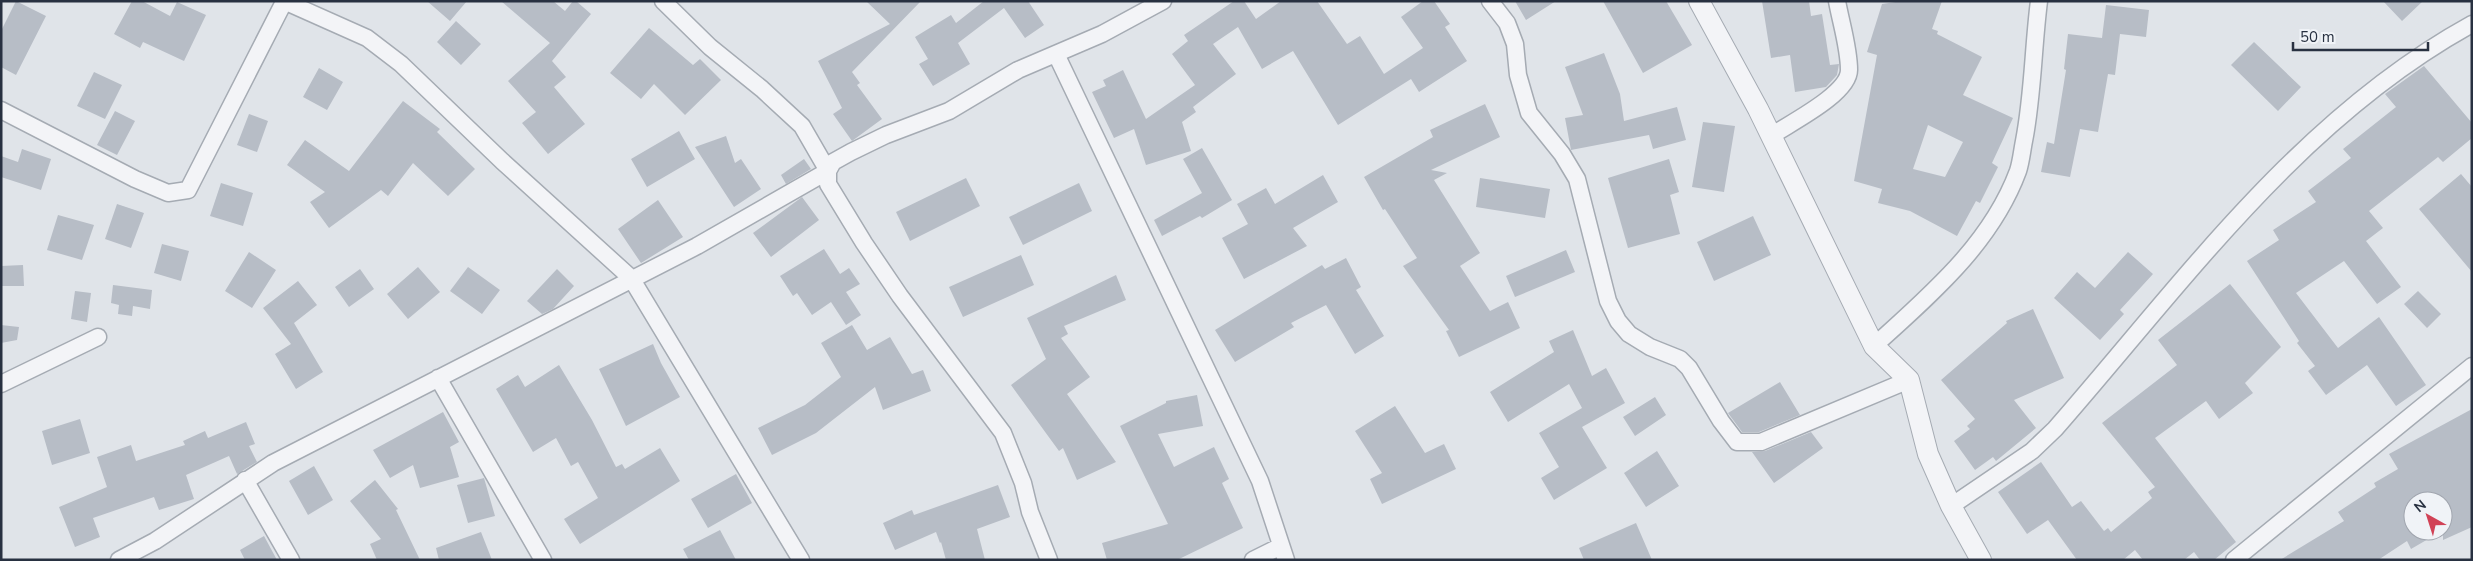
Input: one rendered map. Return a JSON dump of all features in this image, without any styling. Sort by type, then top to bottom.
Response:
[{"type":"street","points":[[1,110],[135,179],[168,193],[188,190],[284,1],[367,38],[401,64],[502,161],[631,278],[800,560]]},
{"type":"street","points":[[662,1],[710,46],[802,126],[828,171]]},
{"type":"street","points":[[1049,560],[1030,512],[1023,483],[1002,433],[900,296],[864,244],[828,184],[828,171],[833,162],[851,152],[886,135],[949,111],[1018,70],[1102,34],[1163,1]]},
{"type":"street","points":[[1490,1],[1507,23],[1515,44],[1518,75],[1529,113],[1562,154],[1577,179],[1608,301],[1618,322],[1629,334],[1650,347],[1680,359],[1689,368],[1721,421],[1738,442],[1761,442],[1909,380]]},
{"type":"street","points":[[1699,1],[1771,136],[1874,346],[1909,380],[1928,454],[1951,506],[1980,560]]},
{"type":"street","points":[[1771,136],[1831,97],[1844,85],[1850,72],[1837,1]]},
{"type":"street","points":[[1874,346],[1928,297],[1963,261],[2000,208],[2018,170],[2028,118],[2039,1]]},
{"type":"street","points":[[1951,506],[2032,451],[2055,429],[2286,165],[2352,106],[2429,48],[2472,24]]},
{"type":"street","points":[[1056,54],[1260,481],[1284,553],[1253,560]]},
{"type":"street","points":[[119,560],[155,541],[273,463],[631,278],[697,246],[828,171]]},
{"type":"street","points":[[1,384],[98,337]]},
{"type":"street","points":[[2234,560],[2472,366]]},
{"type":"street","points":[[438,378],[543,560]]},
{"type":"street","points":[[245,480],[291,560]]},
{"type":"building","points":[[16,1],[46,16],[16,75],[1,67],[1,31]]},
{"type":"building","points":[[132,1],[142,1],[170,16],[177,2],[206,15],[184,61],[143,42],[140,48],[114,34]]},
{"type":"building","points":[[427,1],[467,1],[450,21]]},
{"type":"building","points":[[501,1],[553,1],[565,11],[573,1],[576,1],[591,14],[552,61],[566,77],[554,87],[585,124],[548,154],[522,123],[536,112],[508,81],[550,43]]},
{"type":"building","points":[[866,1],[921,1],[852,72],[860,83],[857,85],[882,119],[852,141],[833,114],[842,108],[818,61],[890,24]]},
{"type":"building","points":[[984,1],[1028,1],[1044,25],[1025,38],[1004,8],[958,43],[970,64],[933,86],[919,64],[928,59],[915,37],[951,15],[956,23]]},
{"type":"building","points":[[1234,1],[1244,1],[1256,19],[1281,1],[1317,1],[1347,44],[1360,36],[1384,74],[1423,48],[1401,17],[1423,1],[1434,1],[1450,24],[1445,27],[1467,61],[1419,92],[1411,79],[1338,125],[1293,51],[1262,69],[1238,27],[1213,44],[1236,74],[1193,107],[1196,112],[1182,122],[1191,151],[1146,165],[1134,129],[1114,138],[1092,92],[1106,86],[1103,80],[1123,70],[1146,119],[1195,85],[1172,54],[1188,41],[1184,35]]},
{"type":"building","points":[[1515,1],[1556,1],[1526,20]]},
{"type":"building","points":[[1603,1],[1666,1],[1692,45],[1643,73]]},
{"type":"building","points":[[1762,1],[1809,1],[1811,16],[1822,14],[1830,65],[1839,64],[1837,75],[1826,87],[1795,92],[1790,55],[1771,58]]},
{"type":"building","points":[[1902,1],[1942,1],[1932,29],[1938,31],[1937,34],[1982,57],[1963,95],[2013,118],[1992,163],[1998,167],[1980,203],[1976,201],[1957,236],[1910,211],[1878,203],[1882,189],[1854,181],[1877,55],[1867,52],[1882,4]],"holes":[[[1928,125],[1963,142],[1945,177],[1913,169]]]},
{"type":"building","points":[[2383,1],[2423,1],[2402,21]]},
{"type":"building","points":[[2106,5],[2149,10],[2146,37],[2120,34],[2115,75],[2108,74],[2098,132],[2080,129],[2070,177],[2041,172],[2047,142],[2054,144],[2066,70],[2064,69],[2068,34],[2102,38]]},
{"type":"building","points":[[456,21],[481,44],[461,65],[437,42]]},
{"type":"building","points":[[649,28],[693,65],[700,59],[721,80],[685,115],[654,84],[641,99],[610,73]]},
{"type":"building","points":[[2254,42],[2301,87],[2278,111],[2231,65]]},
{"type":"building","points":[[1604,53],[1620,94],[1624,121],[1677,107],[1686,140],[1653,149],[1649,135],[1571,150],[1565,118],[1583,115],[1565,67]]},
{"type":"building","points":[[2424,66],[2472,123],[2472,138],[2443,162],[2438,157],[2369,211],[2383,228],[2366,241],[2401,287],[2377,304],[2344,261],[2296,293],[2338,348],[2379,317],[2426,385],[2396,406],[2367,365],[2326,395],[2308,371],[2315,366],[2297,343],[2299,341],[2247,261],[2279,240],[2273,230],[2316,202],[2308,191],[2351,158],[2343,149],[2396,107],[2385,94]]},
{"type":"building","points":[[319,68],[343,82],[327,110],[303,97]]},
{"type":"building","points":[[94,72],[122,85],[105,119],[77,106]]},
{"type":"building","points":[[403,101],[440,129],[437,132],[475,169],[448,196],[413,163],[388,196],[381,190],[329,228],[310,202],[325,192],[287,165],[305,140],[349,171]]},
{"type":"building","points":[[1485,104],[1500,137],[1431,170],[1447,173],[1434,180],[1480,253],[1460,266],[1490,311],[1508,302],[1520,328],[1459,357],[1446,331],[1449,330],[1403,266],[1417,258],[1385,209],[1383,210],[1364,177],[1433,137],[1430,130]]},
{"type":"building","points":[[115,111],[135,121],[117,155],[97,145]]},
{"type":"building","points":[[249,114],[268,121],[257,152],[237,145]]},
{"type":"building","points":[[1703,122],[1735,126],[1724,192],[1692,187]]},
{"type":"building","points":[[679,131],[695,159],[647,187],[631,159]]},
{"type":"building","points":[[726,136],[735,163],[741,159],[761,189],[734,207],[695,147]]},
{"type":"building","points":[[1202,148],[1232,200],[1202,218],[1200,216],[1162,236],[1154,220],[1202,193],[1183,159]]},
{"type":"building","points":[[22,149],[51,159],[41,190],[1,177],[1,156],[18,162]]},
{"type":"building","points":[[804,159],[811,169],[786,184],[781,175]]},
{"type":"building","points":[[1669,159],[1679,192],[1670,195],[1680,234],[1628,248],[1608,178]]},
{"type":"building","points":[[2461,174],[2472,187],[2472,272],[2419,209]]},
{"type":"building","points":[[1323,175],[1338,202],[1293,228],[1307,246],[1244,279],[1222,238],[1248,224],[1237,204],[1266,188],[1275,204]]},
{"type":"building","points":[[966,178],[980,206],[910,241],[896,212]]},
{"type":"building","points":[[1480,178],[1550,189],[1545,218],[1476,207]]},
{"type":"building","points":[[221,183],[253,193],[243,226],[210,216]]},
{"type":"building","points":[[1079,183],[1092,211],[1023,245],[1009,217]]},
{"type":"building","points":[[802,197],[819,220],[771,257],[753,233]]},
{"type":"building","points":[[658,200],[683,237],[641,263],[618,229]]},
{"type":"building","points":[[117,204],[144,213],[131,248],[105,239]]},
{"type":"building","points":[[58,215],[94,225],[82,260],[47,250]]},
{"type":"building","points":[[1753,216],[1771,255],[1714,281],[1697,242]]},
{"type":"building","points":[[162,244],[189,251],[181,281],[154,273]]},
{"type":"building","points":[[824,249],[840,274],[849,268],[860,284],[846,292],[861,315],[846,325],[831,302],[812,315],[797,293],[793,296],[780,276]]},
{"type":"building","points":[[1566,250],[1575,272],[1515,297],[1506,276]]},
{"type":"building","points":[[249,252],[276,270],[252,308],[225,291]]},
{"type":"building","points":[[2128,252],[2153,274],[2120,310],[2124,314],[2100,340],[2054,298],[2077,272],[2095,288]]},
{"type":"building","points":[[1021,255],[1034,285],[963,317],[949,287]]},
{"type":"building","points":[[1346,258],[1361,287],[1356,290],[1384,336],[1355,354],[1326,305],[1291,323],[1294,327],[1235,362],[1215,330],[1322,265],[1325,269]]},
{"type":"building","points":[[23,265],[24,286],[1,286],[1,266]]},
{"type":"building","points":[[418,267],[440,292],[408,319],[387,294]]},
{"type":"building","points":[[468,267],[500,290],[482,314],[450,291]]},
{"type":"building","points":[[360,269],[374,289],[349,307],[335,287]]},
{"type":"building","points":[[557,269],[574,286],[553,309],[542,314],[527,301]]},
{"type":"building","points":[[1116,275],[1126,300],[1064,326],[1068,334],[1061,338],[1090,377],[1067,394],[1116,462],[1077,480],[1063,448],[1059,451],[1011,385],[1046,359],[1027,318]]},
{"type":"building","points":[[298,281],[317,305],[294,323],[323,372],[296,389],[275,354],[291,344],[263,308]]},
{"type":"building","points":[[2230,284],[2281,347],[2245,383],[2253,393],[2219,419],[2206,401],[2155,438],[2236,542],[2214,560],[2200,560],[2194,552],[2184,560],[2143,560],[2135,550],[2123,560],[2077,560],[2048,520],[2027,534],[1998,492],[2041,462],[2072,507],[2081,501],[2104,531],[2108,528],[2111,532],[2152,498],[2148,492],[2155,487],[2102,423],[2177,365],[2158,340]]},
{"type":"building","points":[[113,285],[152,290],[150,309],[133,306],[132,316],[118,314],[119,305],[111,303]]},
{"type":"building","points":[[75,291],[91,293],[87,322],[71,319]]},
{"type":"building","points":[[2418,291],[2441,314],[2427,328],[2404,304]]},
{"type":"building","points":[[2033,309],[2064,378],[2014,400],[2036,428],[1996,461],[1993,457],[1975,470],[1954,441],[1970,429],[1967,426],[1975,419],[1941,380],[2007,323],[2006,321]]},
{"type":"building","points":[[1,325],[19,327],[17,340],[1,343]]},
{"type":"building","points":[[852,325],[867,350],[890,337],[912,374],[923,370],[931,391],[883,410],[875,387],[816,433],[772,455],[758,428],[805,405],[841,377],[821,343]]},
{"type":"building","points":[[1573,330],[1592,376],[1606,368],[1625,403],[1582,427],[1607,468],[1554,500],[1541,478],[1559,467],[1539,433],[1582,408],[1569,384],[1508,422],[1490,392],[1554,352],[1549,341]]},
{"type":"building","points":[[653,344],[680,397],[626,426],[599,369]]},
{"type":"building","points":[[559,365],[592,420],[616,467],[622,464],[625,469],[660,448],[680,481],[580,544],[564,519],[598,498],[578,462],[571,466],[556,438],[533,452],[496,389],[518,375],[525,387]]},
{"type":"building","points":[[1780,382],[1800,415],[1759,432],[1742,432],[1728,413]]},
{"type":"building","points":[[1197,395],[1203,426],[1158,434],[1174,467],[1214,447],[1229,479],[1222,483],[1243,528],[1177,560],[1107,560],[1102,543],[1168,524],[1120,426],[1166,403],[1166,401]]},
{"type":"building","points":[[1655,397],[1666,415],[1635,436],[1623,417]]},
{"type":"building","points":[[1395,406],[1425,453],[1444,444],[1456,469],[1382,504],[1370,479],[1382,473],[1355,431]]},
{"type":"building","points":[[2472,409],[2472,527],[2453,536],[2453,491],[2403,491],[2403,541],[2407,541],[2378,560],[2280,560],[2344,521],[2338,512],[2376,487],[2374,483],[2398,469],[2389,454]]},
{"type":"building","points":[[443,412],[459,442],[450,447],[459,477],[420,488],[413,465],[390,478],[373,450]]},
{"type":"building","points":[[80,419],[90,453],[52,465],[42,431]]},
{"type":"building","points":[[246,422],[255,444],[249,446],[257,462],[237,474],[229,456],[186,475],[194,499],[159,510],[154,497],[93,518],[100,537],[75,547],[59,507],[107,487],[97,457],[131,445],[136,461],[185,445],[183,441],[205,431],[208,438]]},
{"type":"building","points":[[1811,432],[1823,448],[1774,483],[1752,452],[1765,451]]},
{"type":"building","points":[[1657,451],[1679,486],[1646,507],[1624,473]]},
{"type":"building","points":[[314,466],[333,500],[308,515],[289,481]]},
{"type":"building","points":[[736,474],[752,503],[708,528],[691,499]]},
{"type":"building","points":[[484,478],[495,516],[468,523],[457,485]]},
{"type":"building","points":[[375,480],[398,509],[396,510],[420,560],[377,560],[370,544],[381,539],[350,501]]},
{"type":"building","points":[[998,485],[1010,517],[977,529],[985,560],[946,560],[936,532],[895,550],[883,523],[912,510],[914,515]]},
{"type":"building","points":[[1636,523],[1652,560],[1584,560],[1579,548]]},
{"type":"building","points":[[720,530],[736,560],[689,560],[683,549]]},
{"type":"building","points":[[481,532],[492,560],[439,560],[436,548]]},
{"type":"building","points":[[264,536],[277,560],[245,560],[240,550]]},
{"type":"building","points":[[2407,541],[2425,541],[2411,549]]}]
